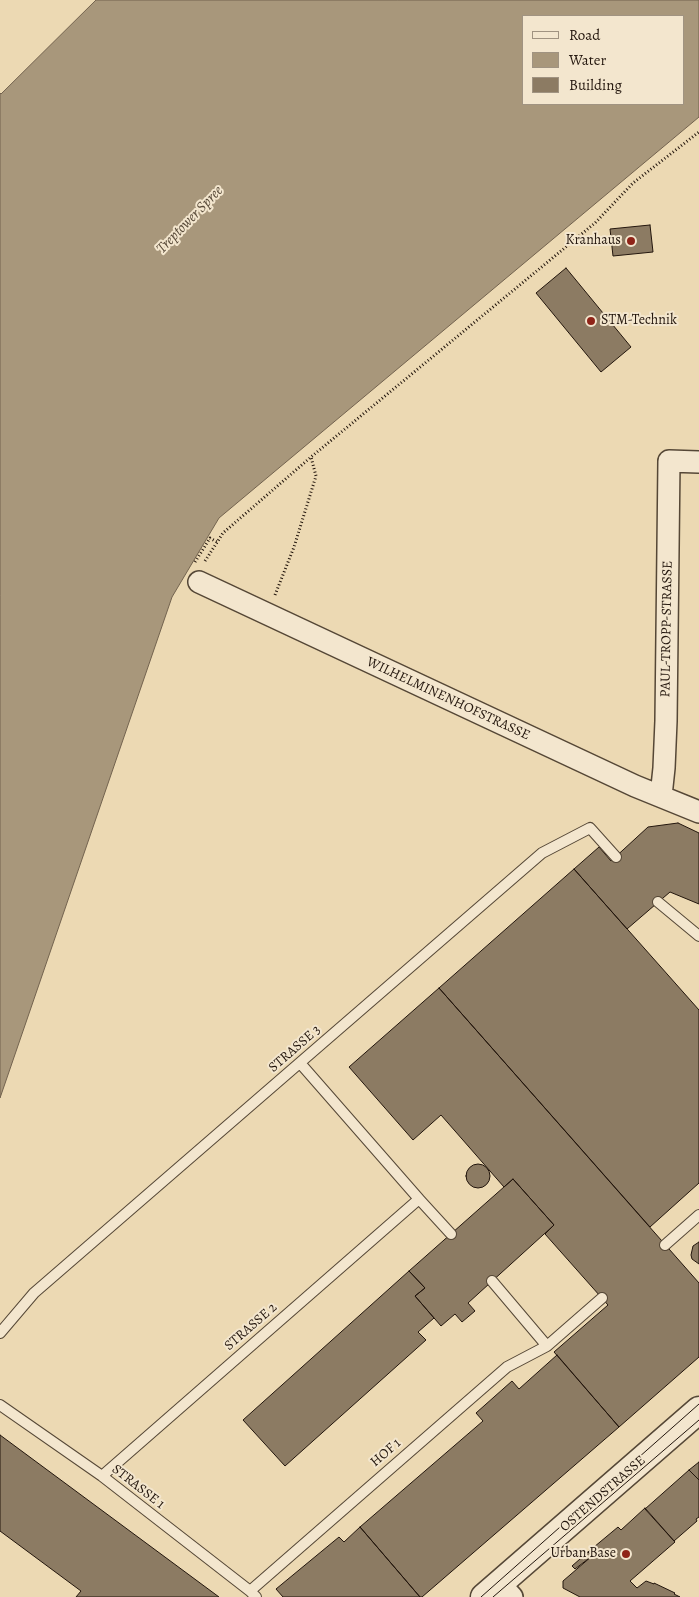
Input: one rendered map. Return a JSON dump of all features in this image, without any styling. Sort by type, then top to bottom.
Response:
[{"type":"street","name":"PAUL-TROPP-STRASSE","points":[[661,796],[666,721],[669,461],[699,462]]},
{"type":"street","name":"WILHELMINENHOFSTRASSE","points":[[197,572],[268,614],[457,704],[699,812]]},
{"type":"street","name":"OSTENDSTRASSE","points":[[499,1593],[699,1410]]},
{"type":"lane","name":"STRASSE 3","points":[[0,1333],[34,1293],[542,853],[590,828],[616,857]]},
{"type":"lane","points":[[658,902],[699,936]]},
{"type":"lane","points":[[300,1063],[451,1234]]},
{"type":"lane","name":"STRASSE 2","points":[[102,1476],[419,1198]]},
{"type":"lane","points":[[665,1244],[699,1215]]},
{"type":"lane","points":[[492,1281],[547,1346]]},
{"type":"lane","name":"HOF 1","points":[[253,1594],[507,1367],[547,1346],[602,1298]]},
{"type":"lane","name":"STRASSE 1","points":[[0,1405],[102,1476],[253,1594]]},
{"type":"path","points":[[217,542],[210,538],[197,557],[195,577],[217,542],[223,532],[595,223],[633,183],[699,132]]},
{"type":"path","points":[[268,614],[294,547],[316,476],[311,457]]},
{"type":"water","name":"Treptower Spree","points":[[96,0],[699,0],[699,117],[219,518],[172,597],[0,1098],[0,93]]},
{"type":"building","name":"Kranhaus","points":[[650,225],[653,252],[613,256],[610,229]]},
{"type":"building","points":[[566,268],[631,347],[601,372],[536,293]]},
{"type":"building","points":[[678,823],[699,833],[699,904],[670,892],[627,929],[574,869],[599,847],[611,861],[648,827]]},
{"type":"building","points":[[574,869],[699,1010],[699,1183],[650,1227],[439,988]]},
{"type":"building","points":[[439,988],[699,1283],[699,1357],[619,1427],[554,1352],[608,1305],[545,1234],[554,1225],[513,1179],[504,1187],[441,1115],[413,1140],[349,1067]]},
{"type":"building","points":[[478,1164],[486,1168],[490,1176],[486,1184],[478,1188],[470,1184],[466,1176],[470,1168]]},
{"type":"building","points":[[513,1179],[554,1225],[468,1303],[475,1311],[462,1322],[455,1314],[441,1326],[415,1296],[425,1288],[409,1271]]},
{"type":"building","points":[[699,1242],[699,1264],[692,1259],[691,1255],[693,1246]]},
{"type":"building","points":[[409,1271],[425,1288],[415,1296],[434,1318],[418,1332],[426,1340],[285,1466],[243,1420]]},
{"type":"building","points":[[557,1355],[619,1427],[420,1597],[360,1527],[483,1421],[476,1413],[512,1381],[519,1389]]},
{"type":"building","points":[[0,1435],[219,1597],[76,1597],[81,1591],[0,1531]]},
{"type":"building","points":[[699,1462],[699,1480],[689,1470]]},
{"type":"building","points":[[689,1470],[699,1480],[699,1517],[696,1519],[697,1521],[674,1541],[645,1509]]},
{"type":"building","name":"Urban Base","points":[[645,1508],[675,1542],[630,1581],[637,1588],[646,1581],[654,1583],[680,1597],[580,1597],[563,1588],[563,1581],[592,1556],[588,1552],[618,1527],[621,1530]]},
{"type":"building","points":[[360,1527],[420,1597],[283,1597],[276,1589],[339,1537],[344,1542]]},
{"type":"building","points":[[588,1552],[592,1556],[575,1569],[572,1566]]},
{"type":"tram line","points":[[481,1597],[699,1404]]},
{"type":"tram line","points":[[493,1597],[699,1420]]},
{"type":"place","name":"Kranhaus","points":[[631,241]]},
{"type":"place","name":"STM-Technik","points":[[591,321]]},
{"type":"place","name":"Urban Base","points":[[626,1554]]}]
